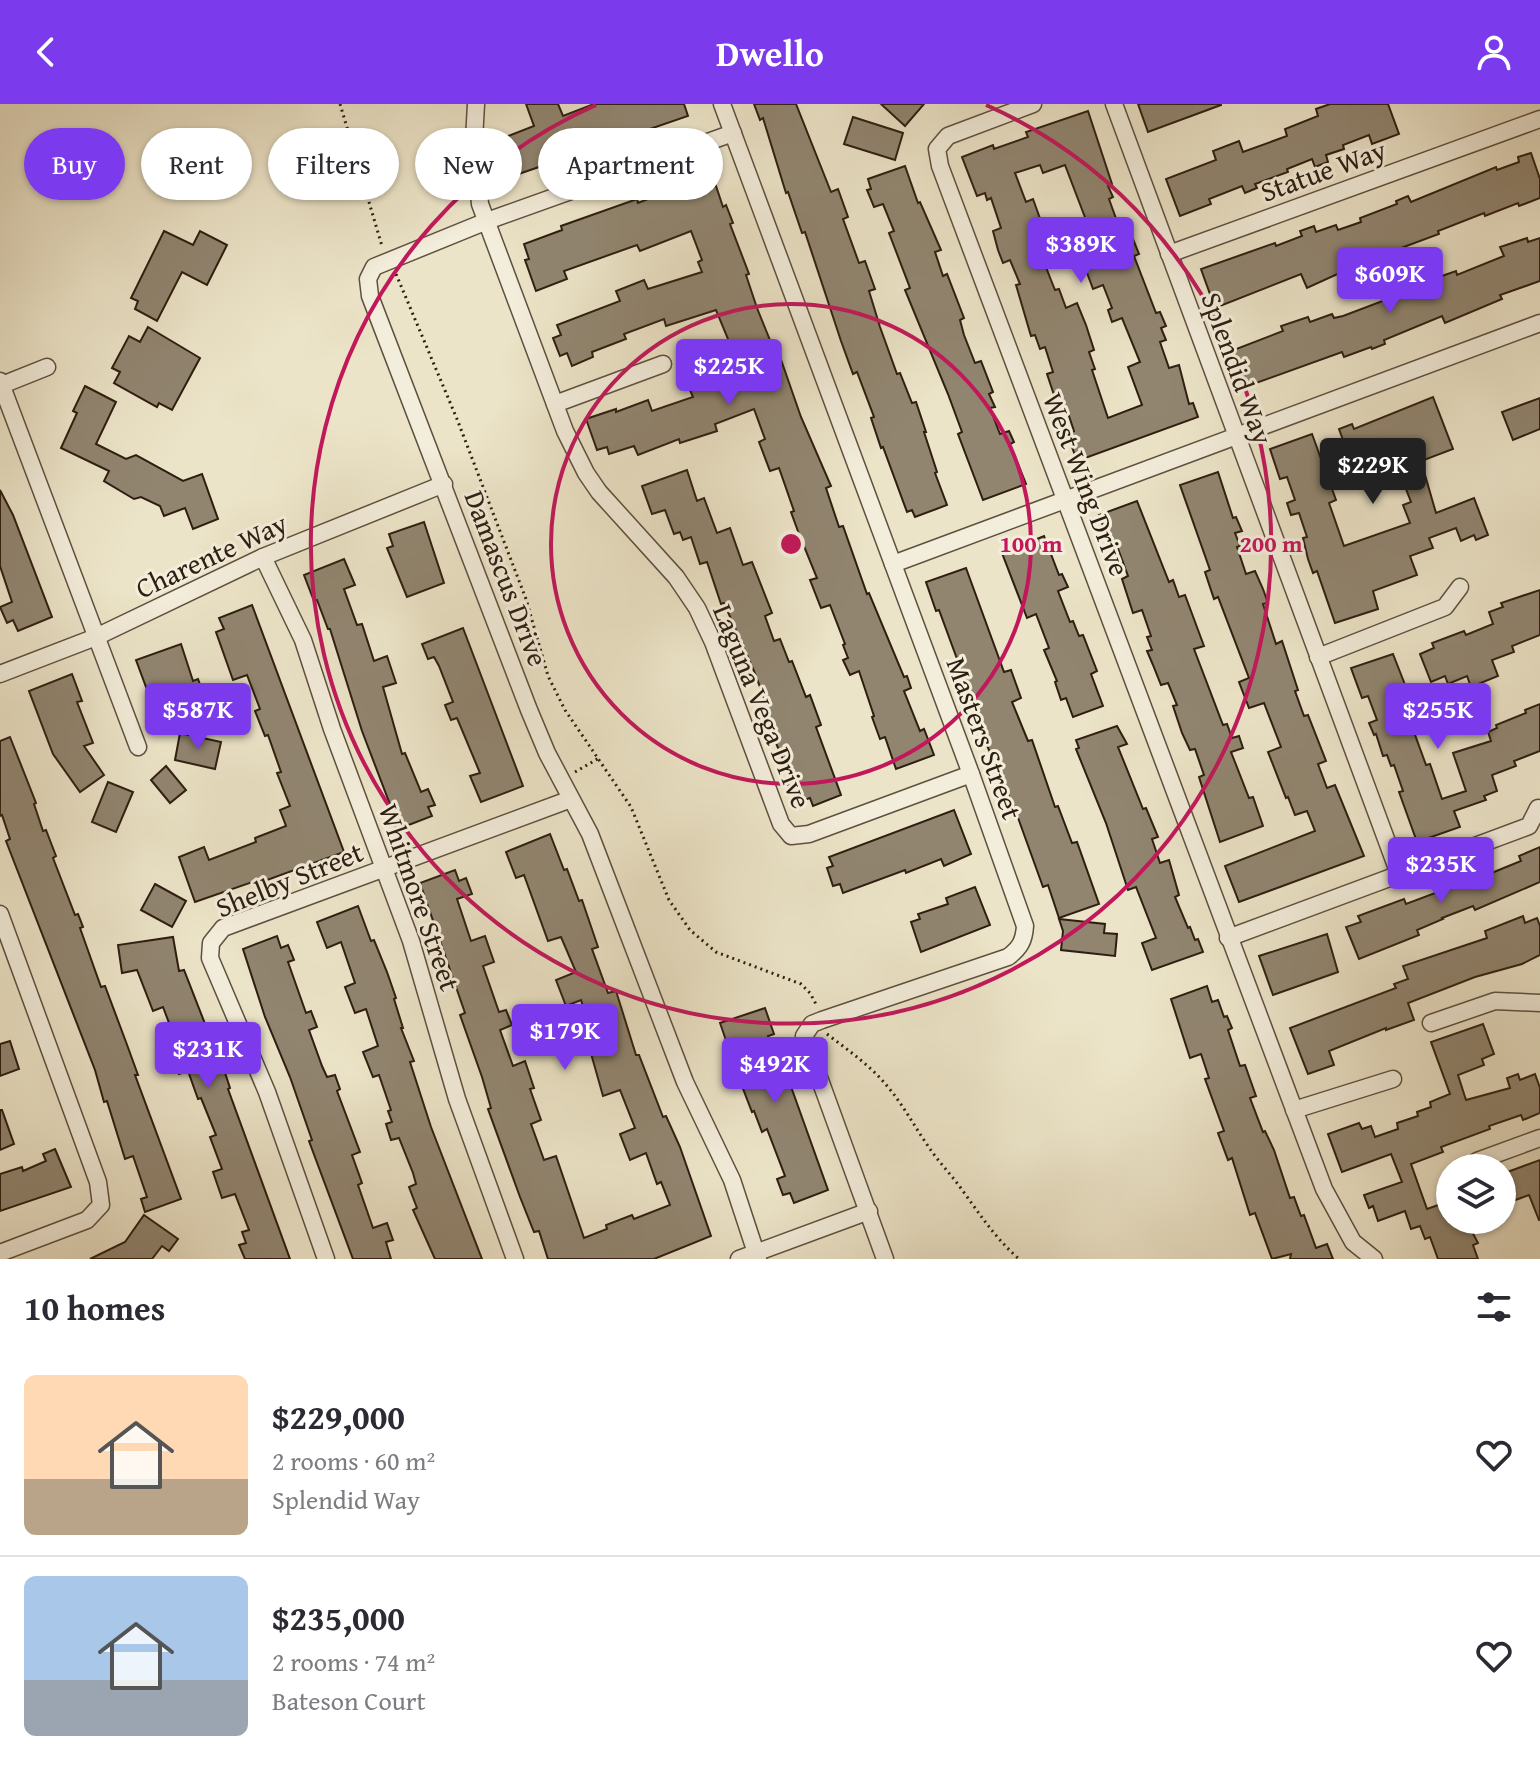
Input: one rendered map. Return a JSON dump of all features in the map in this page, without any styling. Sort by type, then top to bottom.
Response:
[{"type":"street","name":"Laguna Vega Drive","points":[[476,104],[475,171],[480,204],[575,453],[599,492],[676,577],[697,608],[713,642],[781,824],[791,836],[809,834],[971,774]]},
{"type":"street","name":"Masters Street","points":[[722,104],[1025,926],[1024,939],[1018,950],[1008,957],[822,1020],[812,1024],[804,1036],[885,1259]]},
{"type":"street","name":"West Wing Drive","points":[[1033,104],[948,136],[937,149],[940,166],[1324,1189],[1353,1242],[1374,1259]]},
{"type":"street","name":"Splendid Way","points":[[1114,104],[1399,874]]},
{"type":"street","name":"Statue Way","points":[[1169,254],[1540,119]]},
{"type":"street","name":"Damascus Drive","points":[[733,133],[487,221],[374,267],[368,279],[370,296],[529,710],[547,753],[590,834],[685,1082],[732,1180],[757,1256]]},
{"type":"street","points":[[893,564],[1540,323]]},
{"type":"street","points":[[555,404],[663,364]]},
{"type":"street","points":[[47,367],[1,383],[138,747]]},
{"type":"street","name":"Charente Way","points":[[0,674],[96,637],[263,557],[444,484]]},
{"type":"street","name":"Whitmore Street","points":[[263,557],[303,640],[423,977],[457,1099],[515,1259]]},
{"type":"street","points":[[1318,657],[1445,607],[1460,587]]},
{"type":"street","name":"Shelby Street","points":[[326,1259],[267,1092],[210,958],[211,943],[223,928],[571,799]]},
{"type":"street","points":[[1228,938],[1529,826],[1538,808]]},
{"type":"street","points":[[0,914],[98,1182],[101,1205],[87,1220],[0,1253]]},
{"type":"street","points":[[1431,1023],[1495,1001],[1540,1003]]},
{"type":"street","points":[[1294,1110],[1393,1079]]},
{"type":"street","points":[[1496,1154],[1540,1138]]},
{"type":"street","points":[[739,1259],[757,1256],[869,1211]]},
{"type":"path","points":[[340,104],[382,245]]},
{"type":"path","points":[[397,276],[457,419],[521,585],[548,676],[565,710],[631,807],[669,900],[690,930],[716,952],[801,984],[817,1006]]},
{"type":"path","points":[[575,772],[599,758]]},
{"type":"path","points":[[827,1034],[862,1060],[886,1084],[979,1216],[997,1239],[1019,1259]]},
{"type":"building","points":[[526,104],[558,104],[563,116],[594,104],[684,104],[688,116],[653,128],[538,128],[538,167],[522,173],[522,131],[534,126]]},
{"type":"building","points":[[754,104],[796,104],[831,192],[838,189],[848,217],[843,219],[859,263],[865,261],[875,289],[869,291],[880,327],[897,374],[900,373],[912,403],[916,402],[947,505],[915,517],[912,510],[907,512],[881,448],[871,418],[874,417],[857,372],[853,374],[805,232],[802,233],[786,193],[763,118],[760,120]]},
{"type":"building","points":[[881,104],[924,104],[905,126]]},
{"type":"building","points":[[1138,104],[1221,104],[1221,105],[1148,132]]},
{"type":"building","points":[[1330,104],[1388,104],[1399,134],[1372,144],[1369,135],[1326,155],[1328,162],[1315,167],[1312,159],[1255,184],[1257,188],[1245,193],[1242,186],[1209,199],[1211,204],[1180,216],[1166,179],[1216,160],[1213,151],[1239,141],[1243,152],[1287,136],[1285,129],[1318,116],[1316,109]]},
{"type":"building","points":[[1088,111],[1112,184],[1108,186],[1113,197],[1109,199],[1118,224],[1126,222],[1139,254],[1134,256],[1156,313],[1160,312],[1166,326],[1161,328],[1166,340],[1160,342],[1169,368],[1179,365],[1189,404],[1193,403],[1198,417],[1077,461],[1072,447],[1076,445],[1071,433],[1074,431],[1065,404],[1058,407],[1047,374],[1053,372],[1045,347],[1040,349],[1035,335],[1031,336],[1016,285],[1020,284],[1010,260],[1003,263],[998,250],[993,231],[1001,228],[991,198],[987,200],[985,193],[977,196],[962,157],[993,145],[994,149],[1028,137],[1026,132]],"holes":[[[1040,165],[1043,173],[1065,165],[1086,220],[1076,223],[1088,260],[1083,262],[1093,289],[1103,285],[1112,308],[1108,310],[1112,322],[1122,318],[1140,362],[1128,367],[1142,405],[1108,418],[1092,370],[1095,369],[1089,352],[1094,350],[1086,325],[1077,303],[1066,308],[1059,289],[1055,290],[1044,262],[1050,260],[1038,229],[1043,227],[1033,199],[1026,202],[1015,173]]]},
{"type":"building","points":[[853,117],[903,133],[895,160],[844,144]]},
{"type":"building","points":[[1531,153],[1540,179],[1540,198],[1485,216],[1484,213],[1307,288],[1301,274],[1215,308],[1201,269],[1275,243],[1276,246],[1302,236],[1300,231],[1314,226],[1316,232],[1336,225],[1338,230],[1361,222],[1360,218],[1397,204],[1396,201],[1408,196],[1411,202],[1496,167],[1497,170],[1519,162],[1518,157]]},
{"type":"building","points":[[905,166],[918,203],[941,250],[935,252],[964,318],[960,320],[964,335],[975,363],[981,361],[993,392],[989,394],[995,407],[990,408],[1000,434],[1009,431],[1014,442],[1010,444],[1026,484],[983,500],[958,434],[962,432],[948,394],[905,290],[910,288],[889,233],[894,231],[883,204],[874,207],[867,190],[871,189],[868,179]]},
{"type":"building","points":[[634,200],[638,203],[646,200],[721,200],[723,207],[726,205],[757,308],[776,355],[779,354],[801,417],[831,486],[826,488],[839,527],[843,526],[867,594],[904,677],[907,676],[911,688],[904,691],[920,731],[924,729],[934,755],[896,769],[885,737],[880,739],[859,671],[850,675],[843,660],[848,658],[845,644],[830,605],[821,608],[810,580],[817,578],[791,512],[794,511],[779,468],[770,471],[759,442],[765,439],[754,409],[715,424],[717,431],[680,443],[679,439],[638,455],[634,446],[609,454],[607,447],[597,450],[586,419],[648,400],[652,411],[693,397],[690,390],[735,373],[740,368],[716,310],[666,326],[664,319],[624,334],[626,339],[592,352],[593,357],[572,366],[567,353],[560,356],[553,338],[561,335],[557,325],[620,301],[616,291],[644,280],[648,289],[702,272],[698,262],[702,260],[691,231],[640,251],[637,245],[564,271],[567,279],[536,291],[525,260],[529,259],[524,244],[562,230],[561,226]]},
{"type":"building","points":[[164,231],[193,245],[200,231],[227,245],[207,285],[182,272],[157,321],[135,309],[138,301],[131,298]]},
{"type":"building","points":[[1527,238],[1528,242],[1540,238],[1540,281],[1500,295],[1502,299],[1445,323],[1442,316],[1384,340],[1385,344],[1372,349],[1344,357],[1342,352],[1245,387],[1231,351],[1283,331],[1281,326],[1308,317],[1310,322],[1332,314],[1334,318],[1343,316],[1388,299],[1385,292],[1412,281],[1416,291],[1440,282],[1439,277],[1456,271],[1457,275],[1504,256],[1500,247]]},
{"type":"building","points":[[148,327],[200,358],[172,410],[159,403],[157,407],[114,383],[120,372],[112,368],[129,336],[140,342]]},
{"type":"building","points":[[85,386],[116,402],[96,444],[126,459],[136,455],[183,481],[202,474],[218,519],[193,529],[185,508],[164,516],[160,506],[141,497],[134,499],[104,481],[109,471],[61,448]]},
{"type":"building","points":[[1433,397],[1453,449],[1421,461],[1436,513],[1474,498],[1488,535],[1476,540],[1474,535],[1461,541],[1456,528],[1429,538],[1433,548],[1410,556],[1417,575],[1373,591],[1378,609],[1335,623],[1317,571],[1313,573],[1308,559],[1303,538],[1307,537],[1299,513],[1291,515],[1287,503],[1295,500],[1287,477],[1280,479],[1270,449],[1312,434],[1336,500],[1329,503],[1344,546],[1410,523],[1403,505],[1411,502],[1397,466],[1358,481],[1339,429],[1352,424],[1354,429]]},
{"type":"building","points":[[1540,398],[1540,429],[1513,440],[1502,412]]},
{"type":"building","points":[[687,470],[697,501],[704,498],[717,533],[730,528],[743,565],[752,562],[772,613],[765,616],[774,641],[780,639],[806,697],[810,695],[821,725],[816,727],[841,795],[813,806],[810,798],[801,801],[775,741],[766,715],[770,714],[754,671],[724,603],[721,604],[707,562],[700,564],[691,537],[683,540],[680,532],[674,534],[665,510],[652,514],[642,486]]},
{"type":"building","points":[[1218,472],[1233,518],[1236,517],[1242,531],[1235,533],[1246,574],[1255,571],[1263,589],[1268,603],[1263,604],[1276,644],[1282,641],[1304,716],[1308,715],[1326,761],[1318,764],[1327,788],[1335,785],[1364,856],[1239,902],[1225,866],[1315,831],[1307,811],[1295,815],[1286,798],[1268,752],[1281,747],[1264,703],[1249,708],[1239,682],[1249,678],[1218,597],[1214,599],[1205,572],[1210,570],[1180,485]]},
{"type":"building","points":[[0,490],[13,515],[52,617],[18,631],[13,620],[7,623],[0,607],[12,602],[0,566]]},
{"type":"building","points":[[1137,501],[1169,582],[1173,580],[1179,597],[1185,595],[1204,646],[1194,649],[1223,725],[1227,724],[1232,738],[1239,736],[1243,748],[1231,752],[1263,826],[1220,842],[1199,777],[1204,775],[1195,749],[1190,750],[1173,706],[1177,705],[1168,683],[1161,685],[1147,651],[1152,650],[1147,637],[1151,636],[1142,610],[1133,613],[1122,579],[1128,576],[1117,546],[1111,548],[1099,515]]},
{"type":"building","points":[[424,522],[444,583],[407,597],[387,548],[393,546],[389,534]]},
{"type":"building","points":[[1044,536],[1059,575],[1062,574],[1068,587],[1058,591],[1070,622],[1073,621],[1079,636],[1083,635],[1097,671],[1091,674],[1103,706],[1073,717],[1066,698],[1061,700],[1044,650],[1049,648],[1036,614],[1027,618],[1002,553]]},
{"type":"building","points":[[344,559],[355,585],[344,589],[357,625],[362,624],[374,661],[387,656],[396,683],[383,687],[402,754],[405,753],[421,792],[428,789],[435,805],[428,807],[432,816],[396,830],[391,816],[394,815],[362,731],[330,629],[304,575]]},
{"type":"building","points":[[966,568],[1004,672],[1011,670],[1021,698],[1012,702],[1028,741],[1032,740],[1055,807],[1058,806],[1072,843],[1077,842],[1099,904],[1059,918],[1048,885],[1043,887],[1017,815],[976,720],[967,686],[926,582]]},
{"type":"building","points":[[1540,590],[1540,635],[1512,646],[1514,652],[1492,660],[1498,676],[1471,687],[1467,676],[1448,684],[1445,676],[1431,682],[1420,654],[1434,648],[1432,643],[1464,631],[1466,635],[1493,624],[1489,612],[1503,607],[1501,603]]},
{"type":"building","points":[[252,605],[344,852],[195,902],[179,857],[204,847],[209,860],[256,842],[255,838],[286,826],[280,810],[290,806],[277,773],[281,772],[268,735],[265,736],[255,711],[260,709],[247,675],[233,680],[216,632],[224,629],[219,618]]},
{"type":"building","points":[[463,628],[523,786],[481,802],[470,776],[480,773],[457,718],[451,720],[445,705],[453,702],[439,666],[434,657],[428,659],[422,644]]},
{"type":"building","points":[[181,644],[193,681],[198,679],[203,693],[195,696],[199,708],[164,720],[151,685],[146,687],[136,660]]},
{"type":"building","points":[[1393,654],[1418,718],[1410,721],[1442,799],[1466,791],[1453,753],[1491,741],[1488,732],[1497,728],[1496,725],[1540,704],[1540,751],[1514,761],[1516,766],[1492,775],[1497,791],[1484,796],[1486,800],[1454,811],[1460,827],[1417,842],[1399,792],[1403,791],[1394,765],[1391,766],[1387,755],[1383,756],[1369,723],[1377,720],[1368,696],[1362,698],[1351,668]]},
{"type":"building","points":[[72,674],[82,701],[77,702],[93,743],[84,746],[104,775],[80,792],[53,754],[29,691]]},
{"type":"building","points":[[1117,726],[1127,744],[1118,747],[1158,837],[1152,839],[1160,863],[1169,860],[1179,895],[1175,897],[1188,928],[1195,940],[1198,939],[1203,952],[1152,970],[1142,943],[1156,938],[1136,887],[1128,890],[1106,823],[1076,749],[1079,748],[1076,740]]},
{"type":"building","points":[[180,733],[221,742],[215,769],[175,760]]},
{"type":"building","points":[[10,737],[36,803],[43,831],[46,830],[56,856],[53,858],[75,915],[78,914],[83,927],[80,928],[101,987],[105,986],[126,1042],[138,1075],[135,1075],[181,1199],[145,1212],[141,1199],[147,1197],[133,1156],[125,1159],[107,1101],[104,1102],[95,1070],[6,841],[10,839],[0,816],[0,741]]},
{"type":"building","points":[[166,766],[186,790],[170,803],[151,780]]},
{"type":"building","points":[[108,782],[133,792],[116,832],[92,822]]},
{"type":"building","points":[[954,810],[971,854],[944,866],[941,859],[843,893],[840,884],[833,886],[827,868],[833,866],[829,857]]},
{"type":"building","points":[[550,834],[579,901],[582,900],[598,947],[592,949],[608,993],[616,991],[636,1055],[639,1055],[663,1117],[666,1116],[680,1147],[711,1236],[654,1259],[548,1259],[539,1231],[534,1232],[520,1197],[488,1109],[491,1108],[482,1077],[460,1015],[465,1013],[420,883],[455,870],[459,881],[466,878],[472,894],[457,899],[471,941],[485,936],[494,962],[483,966],[499,1012],[506,1010],[512,1025],[500,1030],[513,1066],[525,1061],[534,1088],[530,1089],[541,1120],[531,1124],[544,1160],[556,1156],[584,1238],[632,1215],[634,1219],[670,1205],[661,1182],[657,1184],[646,1153],[630,1160],[620,1134],[635,1128],[620,1090],[603,1096],[590,1050],[596,1048],[581,1000],[566,1006],[556,980],[576,972],[561,937],[548,941],[524,875],[516,878],[506,852]]},
{"type":"building","points":[[1540,847],[1540,882],[1475,910],[1473,906],[1442,918],[1417,930],[1419,935],[1359,959],[1346,927],[1361,922],[1358,916],[1404,899],[1406,904],[1438,892],[1436,887],[1459,878],[1488,869],[1489,874],[1521,861],[1519,856]]},
{"type":"building","points":[[155,884],[186,901],[172,927],[141,910]]},
{"type":"building","points":[[975,887],[990,925],[921,952],[911,922],[920,919],[918,914],[948,904],[946,898]]},
{"type":"building","points":[[358,906],[387,972],[396,998],[401,1028],[414,1061],[410,1062],[431,1127],[482,1259],[435,1259],[413,1210],[417,1208],[409,1187],[416,1184],[413,1173],[399,1138],[391,1140],[386,1124],[392,1122],[388,1111],[391,1110],[379,1075],[373,1077],[363,1052],[378,1046],[366,1009],[355,1013],[345,987],[355,983],[341,942],[327,948],[317,922]]},
{"type":"building","points":[[1523,916],[1525,923],[1537,918],[1540,955],[1408,1003],[1414,1020],[1329,1051],[1334,1065],[1308,1074],[1290,1028],[1396,988],[1394,984],[1408,979],[1403,966],[1487,938],[1485,931]]},
{"type":"building","points":[[1059,919],[1105,924],[1104,933],[1117,934],[1115,956],[1061,950],[1063,931]]},
{"type":"building","points":[[1327,934],[1338,972],[1273,995],[1259,956]]},
{"type":"building","points":[[277,936],[281,948],[288,945],[294,960],[288,962],[306,1013],[311,1011],[317,1027],[309,1030],[322,1066],[327,1077],[335,1075],[340,1089],[337,1091],[360,1152],[352,1155],[362,1183],[358,1185],[373,1228],[387,1223],[393,1240],[386,1242],[391,1259],[353,1259],[309,1141],[312,1140],[290,1077],[265,1017],[243,949]]},
{"type":"building","points":[[173,937],[179,971],[184,970],[209,1034],[212,1033],[228,1089],[290,1259],[245,1259],[239,1245],[246,1243],[242,1232],[249,1230],[235,1194],[222,1198],[213,1172],[222,1169],[210,1137],[216,1135],[188,1071],[179,1074],[169,1047],[177,1044],[163,1007],[153,1011],[137,970],[122,973],[118,945]]},
{"type":"building","points":[[1207,986],[1212,1002],[1218,1000],[1232,1028],[1228,1030],[1240,1066],[1245,1065],[1256,1096],[1250,1098],[1263,1132],[1274,1150],[1290,1198],[1294,1197],[1301,1216],[1304,1215],[1316,1248],[1327,1244],[1333,1259],[1290,1259],[1291,1254],[1272,1259],[1255,1213],[1250,1215],[1232,1158],[1228,1160],[1218,1133],[1224,1131],[1205,1079],[1209,1078],[1201,1054],[1190,1058],[1171,999]]},
{"type":"building","points":[[765,1008],[774,1034],[768,1036],[781,1071],[785,1070],[828,1190],[794,1203],[790,1193],[783,1195],[777,1179],[785,1176],[767,1129],[762,1132],[752,1112],[742,1086],[750,1083],[736,1047],[729,1049],[720,1023]]},
{"type":"building","points":[[1483,1024],[1494,1054],[1482,1059],[1484,1065],[1458,1075],[1466,1100],[1510,1088],[1507,1078],[1518,1074],[1520,1080],[1535,1074],[1540,1088],[1540,1113],[1523,1120],[1521,1115],[1489,1126],[1490,1129],[1441,1147],[1443,1152],[1411,1164],[1427,1209],[1436,1206],[1436,1234],[1473,1234],[1478,1243],[1473,1245],[1478,1259],[1438,1259],[1430,1237],[1425,1239],[1420,1226],[1411,1229],[1405,1211],[1378,1221],[1373,1206],[1369,1208],[1364,1195],[1402,1182],[1391,1154],[1342,1172],[1328,1134],[1359,1123],[1362,1129],[1371,1126],[1375,1137],[1398,1129],[1397,1123],[1418,1116],[1417,1112],[1431,1107],[1430,1102],[1450,1094],[1431,1042]]},
{"type":"building","points":[[10,1041],[19,1069],[0,1076],[0,1044]]},
{"type":"building","points":[[0,1110],[14,1144],[0,1150]]},
{"type":"building","points":[[55,1149],[71,1187],[0,1211],[0,1174],[22,1167],[23,1171],[46,1161],[43,1154]]},
{"type":"building","points":[[1540,1160],[1540,1220],[1529,1195],[1516,1200],[1516,1169]]},
{"type":"building","points":[[144,1215],[178,1239],[169,1251],[162,1246],[152,1259],[90,1259],[125,1242]]}]
